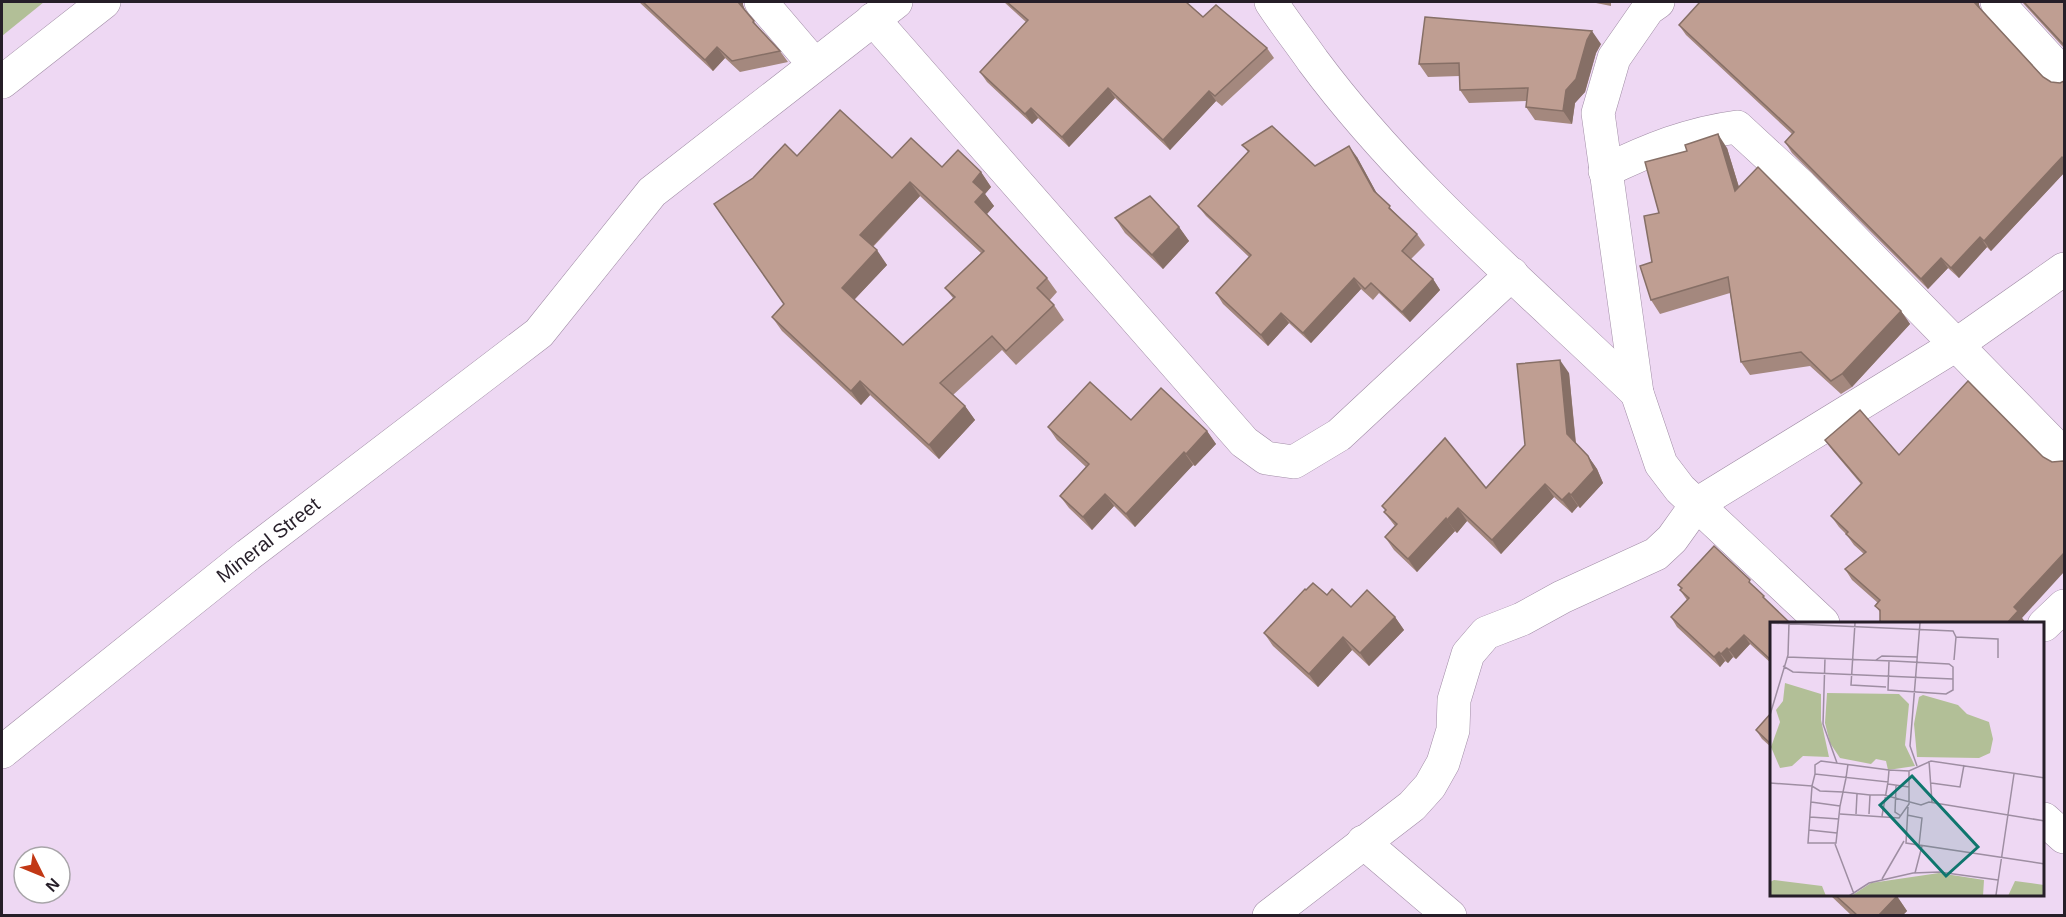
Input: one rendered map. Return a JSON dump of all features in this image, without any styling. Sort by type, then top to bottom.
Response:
[{"type":"street","points":[[2,82],[104,2]]},
{"type":"street","points":[[761,2],[814,64]]},
{"type":"street","points":[[1271,2],[1335,91],[1386,150],[1466,231],[1637,393]]},
{"type":"street","points":[[1658,2],[1647,9],[1614,58],[1598,113],[1637,393],[1661,464],[1680,489],[1822,622]]},
{"type":"street","points":[[1997,2],[2064,75]]},
{"type":"street","points":[[884,10],[1244,442],[1266,458],[1294,462],[1339,435],[1512,274]]},
{"type":"street","name":"Mineral Street","points":[[2,752],[248,555],[539,333],[652,192],[884,10]]},
{"type":"street","points":[[1605,171],[1648,149],[1708,130],[1737,127],[1801,186],[2064,455]]},
{"type":"street","points":[[1269,915],[1412,806],[1434,778],[1443,763],[1453,730],[1454,700],[1468,654],[1486,633],[1522,619],[1562,597],[1656,554],[1672,539],[1697,504],[1956,345],[2064,269]]},
{"type":"street","points":[[2045,623],[2064,606]]},
{"type":"street","points":[[2045,821],[2064,837]]},
{"type":"street","points":[[1363,842],[1450,915]]},
{"type":"green space","points":[[2,2],[44,2],[2,36]]},
{"type":"building","points":[[643,2],[738,2],[780,51],[732,61],[717,47],[705,60]]},
{"type":"building","points":[[1007,2],[1186,2],[1203,17],[1216,5],[1267,48],[1215,96],[1209,91],[1163,140],[1108,88],[1062,137],[1031,108],[1025,114],[980,72],[1028,20]]},
{"type":"building","points":[[1700,2],[1974,2],[2043,77],[2051,82],[2064,81],[2064,159],[2062,157],[1984,241],[1980,237],[1951,268],[1941,258],[1921,279],[1785,142],[1794,132],[1679,25]]},
{"type":"building","points":[[2024,2],[2064,2],[2064,45]]},
{"type":"building","points":[[1425,17],[1592,31],[1587,40],[1576,79],[1566,90],[1563,111],[1526,107],[1528,88],[1460,90],[1459,63],[1419,64]]},
{"type":"building","points":[[840,110],[892,158],[911,138],[942,167],[958,150],[981,172],[973,182],[984,192],[975,202],[1047,278],[1037,288],[1054,305],[1006,351],[992,336],[940,383],[965,406],[929,445],[860,381],[851,391],[772,317],[784,304],[714,204],[753,178],[785,144],[797,156]],"holes":[[[910,182],[984,251],[945,288],[955,297],[903,345],[842,288],[877,250],[860,235]]]},
{"type":"building","points":[[1272,126],[1315,166],[1349,146],[1374,191],[1417,234],[1402,251],[1433,279],[1402,312],[1371,283],[1365,289],[1354,278],[1303,333],[1281,313],[1261,335],[1216,293],[1251,255],[1198,206],[1249,151],[1242,145]]},
{"type":"building","points":[[1718,134],[1735,191],[1758,167],[1901,311],[1842,374],[1831,381],[1801,352],[1741,362],[1728,277],[1651,300],[1640,266],[1652,262],[1644,216],[1659,213],[1645,162],[1687,151],[1685,145]]},
{"type":"building","points":[[1150,196],[1179,227],[1152,255],[1115,218]]},
{"type":"building","points":[[1560,360],[1567,434],[1588,456],[1594,470],[1571,495],[1569,493],[1562,500],[1545,484],[1492,540],[1458,508],[1408,559],[1385,537],[1397,524],[1384,512],[1386,510],[1382,506],[1445,438],[1486,488],[1525,445],[1517,364]]},
{"type":"building","points":[[1968,381],[2043,457],[2052,462],[2064,462],[2064,553],[2014,607],[2018,611],[2008,622],[1881,622],[1880,610],[1875,606],[1880,600],[1845,569],[1866,552],[1831,516],[1862,483],[1825,440],[1860,410],[1899,455]]},
{"type":"building","points":[[1090,382],[1131,420],[1161,388],[1207,431],[1126,514],[1105,494],[1083,517],[1060,496],[1089,464],[1048,427]]},
{"type":"building","points":[[1714,546],[1789,622],[1770,622],[1770,659],[1744,635],[1729,650],[1727,648],[1714,657],[1671,617],[1689,598],[1678,585]]},
{"type":"building","points":[[1313,583],[1327,595],[1332,589],[1351,607],[1367,590],[1395,617],[1360,653],[1343,637],[1309,674],[1264,633]]},
{"type":"building","points":[[1770,714],[1770,743],[1756,730]]},
{"type":"building","points":[[1836,896],[1897,896],[1879,915],[1857,915]]}]
